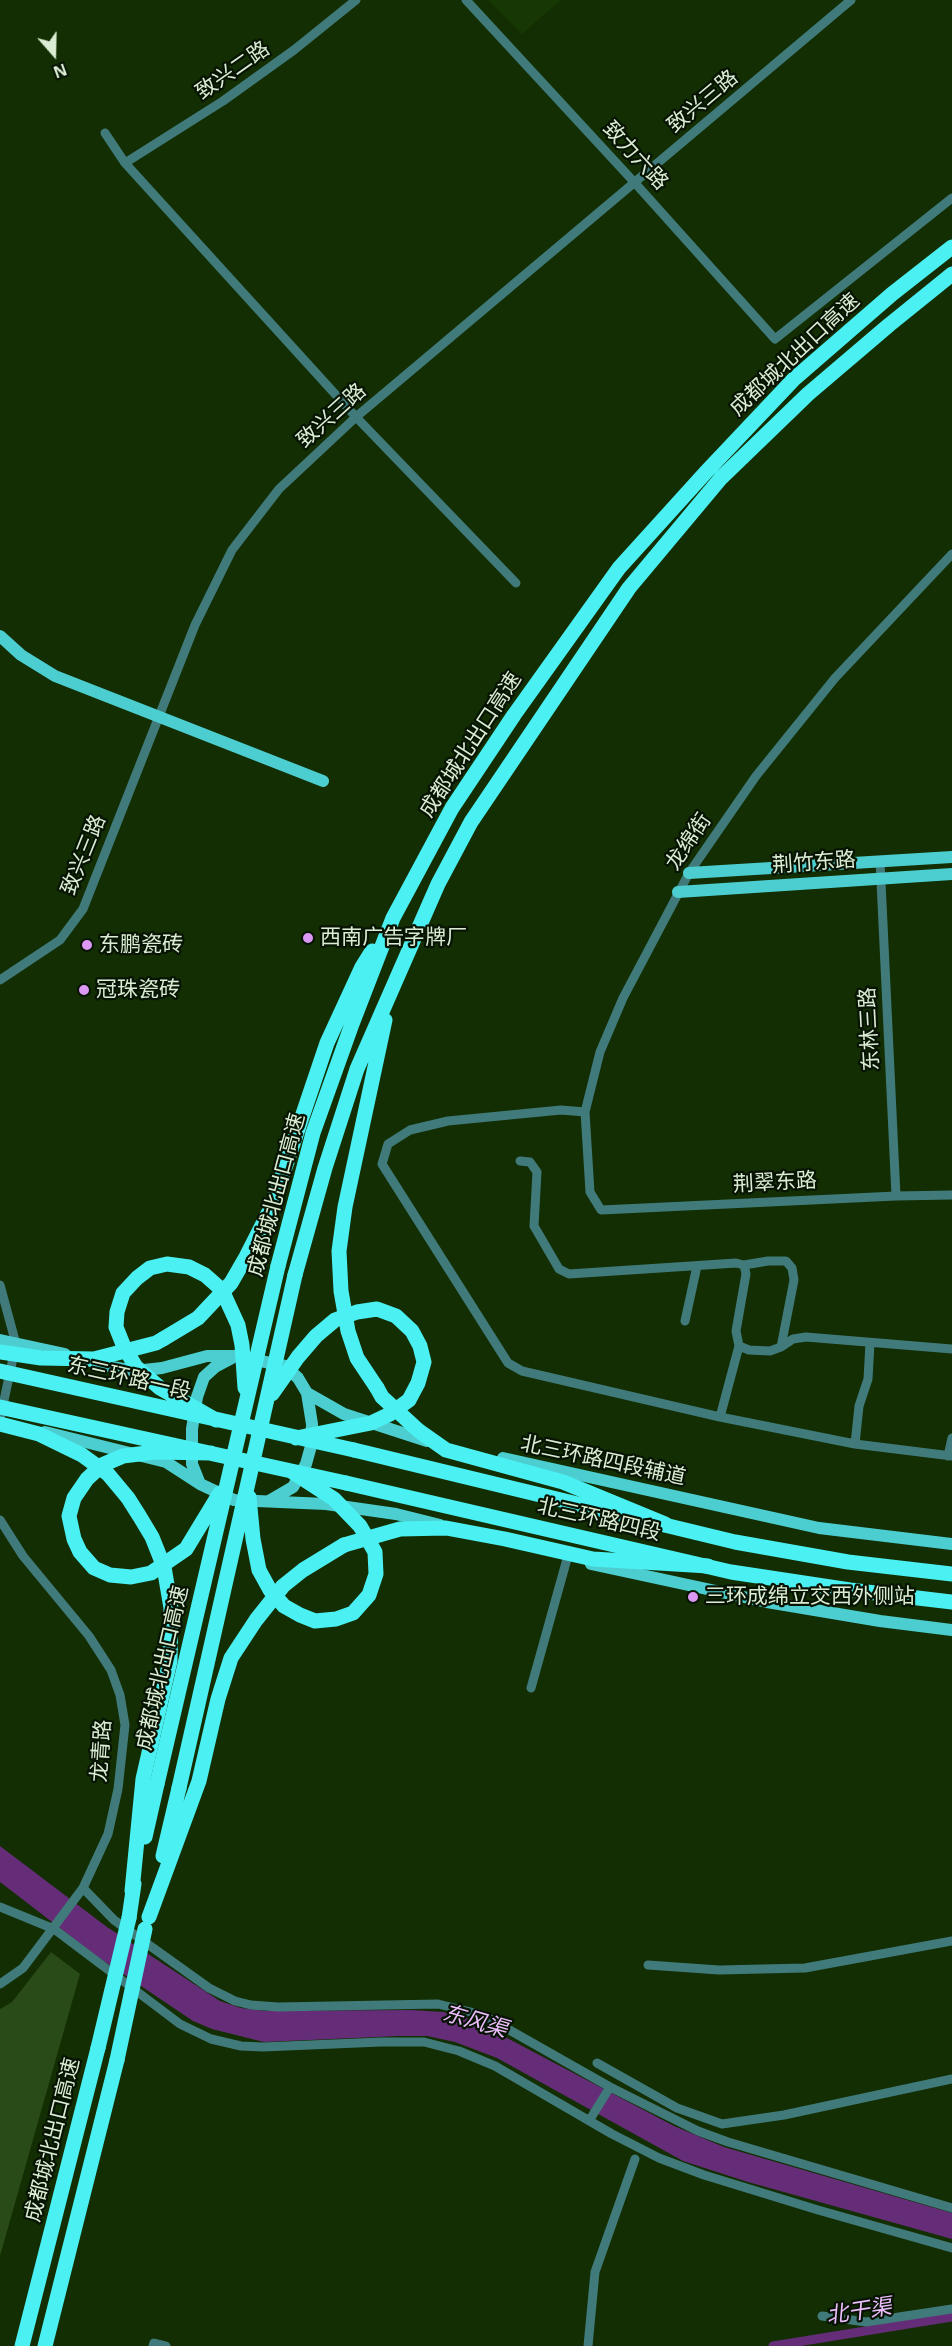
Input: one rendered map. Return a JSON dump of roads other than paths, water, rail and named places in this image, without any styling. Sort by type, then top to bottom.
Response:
[{"type":"highway","name":"成都城北出口高速","points":[[22,2346],[129,1918],[132,1891],[278,1266],[313,1134],[393,918],[452,808],[514,715],[619,568],[706,471],[794,379],[892,294],[952,248]]},
{"type":"highway","name":"成都城北出口高速","points":[[45,2346],[117,2060],[295,1275],[325,1167],[357,1069],[392,984],[438,884],[471,822],[629,588],[721,478],[808,394],[952,274]]},
{"type":"highway","points":[[0,1352],[41,1358],[94,1359],[156,1343],[198,1318],[231,1284],[272,1206],[327,1043],[362,968],[393,918]]},
{"type":"highway","points":[[392,984],[345,1207],[339,1251],[341,1292],[348,1331],[357,1358],[382,1397],[419,1431],[446,1450],[563,1482],[665,1524]]},
{"type":"highway","points":[[216,1420],[160,1388],[136,1367],[124,1347],[116,1328],[117,1312],[123,1293],[150,1268],[167,1264],[189,1267],[205,1275],[222,1290],[238,1325],[242,1345],[246,1403]]},
{"type":"highway","points":[[266,1402],[298,1357],[316,1336],[335,1320],[357,1311],[377,1309],[396,1316],[412,1331],[420,1346],[424,1362],[418,1383],[409,1400],[390,1414],[371,1423],[296,1437]]},
{"type":"highway","name":"东三环路一段","points":[[0,1371],[249,1427]]},
{"type":"highway","points":[[0,1407],[211,1453]]},
{"type":"highway","points":[[0,1421],[39,1434],[82,1455],[108,1474],[128,1498],[152,1537],[164,1567],[171,1608],[170,1661],[143,1779],[132,1891]]},
{"type":"highway","name":"北三环路四段","points":[[249,1427],[735,1542],[848,1562],[952,1574]]},
{"type":"highway","points":[[211,1453],[155,1452],[123,1456],[102,1466],[87,1479],[74,1498],[69,1516],[74,1539],[80,1552],[94,1568],[110,1575],[131,1577],[151,1573],[186,1549],[229,1478]]},
{"type":"highway","name":"北三环路四段","points":[[211,1453],[731,1572],[950,1602]]},
{"type":"highway","points":[[248,1482],[253,1539],[259,1570],[270,1590],[284,1606],[315,1621],[336,1619],[353,1613],[369,1595],[376,1574],[375,1552],[360,1526],[334,1499],[291,1471]]},
{"type":"highway","points":[[147,1923],[199,1781],[218,1699],[231,1658],[256,1620],[283,1586],[303,1570],[344,1545],[400,1529],[446,1528],[593,1559],[708,1566]]},
{"type":"main road","points":[[0,636],[21,655],[56,676],[323,781]]},
{"type":"main road","points":[[689,873],[952,857]]},
{"type":"main road","name":"荆竹东路","points":[[678,892],[952,874]]},
{"type":"main road","points":[[0,1340],[135,1371],[162,1368],[207,1356],[236,1356]]},
{"type":"main road","points":[[201,1484],[192,1464],[192,1429],[197,1397],[204,1377],[215,1367],[236,1356]]},
{"type":"main road","name":"北三环路四段辅道","points":[[236,1356],[285,1366],[298,1378],[307,1393],[344,1414],[449,1446],[819,1528],[952,1544]]},
{"type":"main road","points":[[265,1503],[292,1487],[306,1464],[311,1446],[312,1424],[307,1393]]},
{"type":"main road","points":[[0,1421],[166,1462],[201,1484],[234,1500],[326,1504],[396,1514],[567,1559],[767,1602],[880,1621],[952,1630]]},
{"type":"street","name":"致兴二路","points":[[125,163],[223,101],[294,50],[356,0]]},
{"type":"street","name":"致力六路","points":[[466,0],[775,339],[952,198]]},
{"type":"street","name":"致兴三路","points":[[0,980],[60,940],[83,909],[195,625],[232,550],[279,489],[356,417],[851,0]]},
{"type":"street","points":[[105,133],[125,163],[356,417],[516,583]]},
{"type":"street","name":"龙绵街","points":[[601,1210],[590,1192],[585,1112],[600,1052],[623,998],[678,892],[756,776],[835,678],[952,554]]},
{"type":"street","name":"东林三路","points":[[880,861],[896,1196]]},
{"type":"street","points":[[585,1112],[561,1110],[448,1121],[410,1130],[388,1144],[382,1164],[508,1363],[522,1371],[720,1417],[855,1444],[950,1456],[952,1438]]},
{"type":"street","points":[[520,1161],[530,1162],[537,1172],[534,1226],[560,1269],[569,1274],[786,1262],[792,1268],[794,1280],[782,1347]]},
{"type":"street","name":"荆翠东路","points":[[601,1210],[952,1195]]},
{"type":"street","points":[[685,1321],[697,1266]]},
{"type":"street","points":[[720,1417],[739,1346],[736,1331],[746,1274],[744,1266]]},
{"type":"street","points":[[0,1285],[16,1344],[0,1421]]},
{"type":"street","points":[[739,1346],[749,1350],[770,1351],[782,1347],[793,1339],[806,1337],[952,1349]]},
{"type":"street","points":[[855,1444],[859,1406],[868,1379],[870,1343]]},
{"type":"street","name":"龙青路","points":[[0,1520],[23,1556],[89,1636],[111,1670],[120,1695],[125,1725],[118,1790],[108,1834],[83,1889],[23,1968],[0,1984]]},
{"type":"street","points":[[531,1688],[567,1559]]},
{"type":"street","points":[[83,1889],[114,1920],[209,1988],[235,2001],[278,2007],[438,2004],[465,2010],[492,2020],[610,2086],[698,2131],[728,2142],[952,2208]]},
{"type":"street","points":[[0,1907],[54,1929],[180,2024],[211,2038],[241,2046],[263,2047],[424,2042],[459,2051],[495,2066],[589,2121],[659,2158],[704,2175],[952,2248]]},
{"type":"street","points":[[648,1965],[719,1970],[805,1968],[952,1941]]},
{"type":"street","points":[[597,2063],[677,2108],[722,2124],[784,2115],[952,2079]]},
{"type":"street","points":[[589,2121],[610,2086]]},
{"type":"street","points":[[588,2346],[596,2272],[635,2159]]},
{"type":"street","points":[[822,2316],[866,2322],[952,2309]]},
{"type":"street","points":[[153,2345],[166,2346]]},
{"type":"water","name":"东风渠","points":[[0,1846],[107,1927],[220,2001],[241,2008],[265,2011],[412,2010],[443,2012],[471,2019],[674,2126],[724,2147],[952,2213],[952,2239],[748,2182],[683,2161],[497,2058],[455,2042],[427,2036],[399,2036],[264,2042],[212,2029],[193,2021],[95,1955],[0,1882]]},
{"type":"waterway","name":"北干渠","points":[[773,2346],[952,2317]]},
{"type":"place","name":"西南广告字牌厂","points":[[308,938]]},
{"type":"place","name":"东鹏瓷砖","points":[[87,945]]},
{"type":"place","name":"冠珠瓷砖","points":[[84,990]]},
{"type":"place","name":"三环成绵立交西外侧站","points":[[693,1597]]}]
